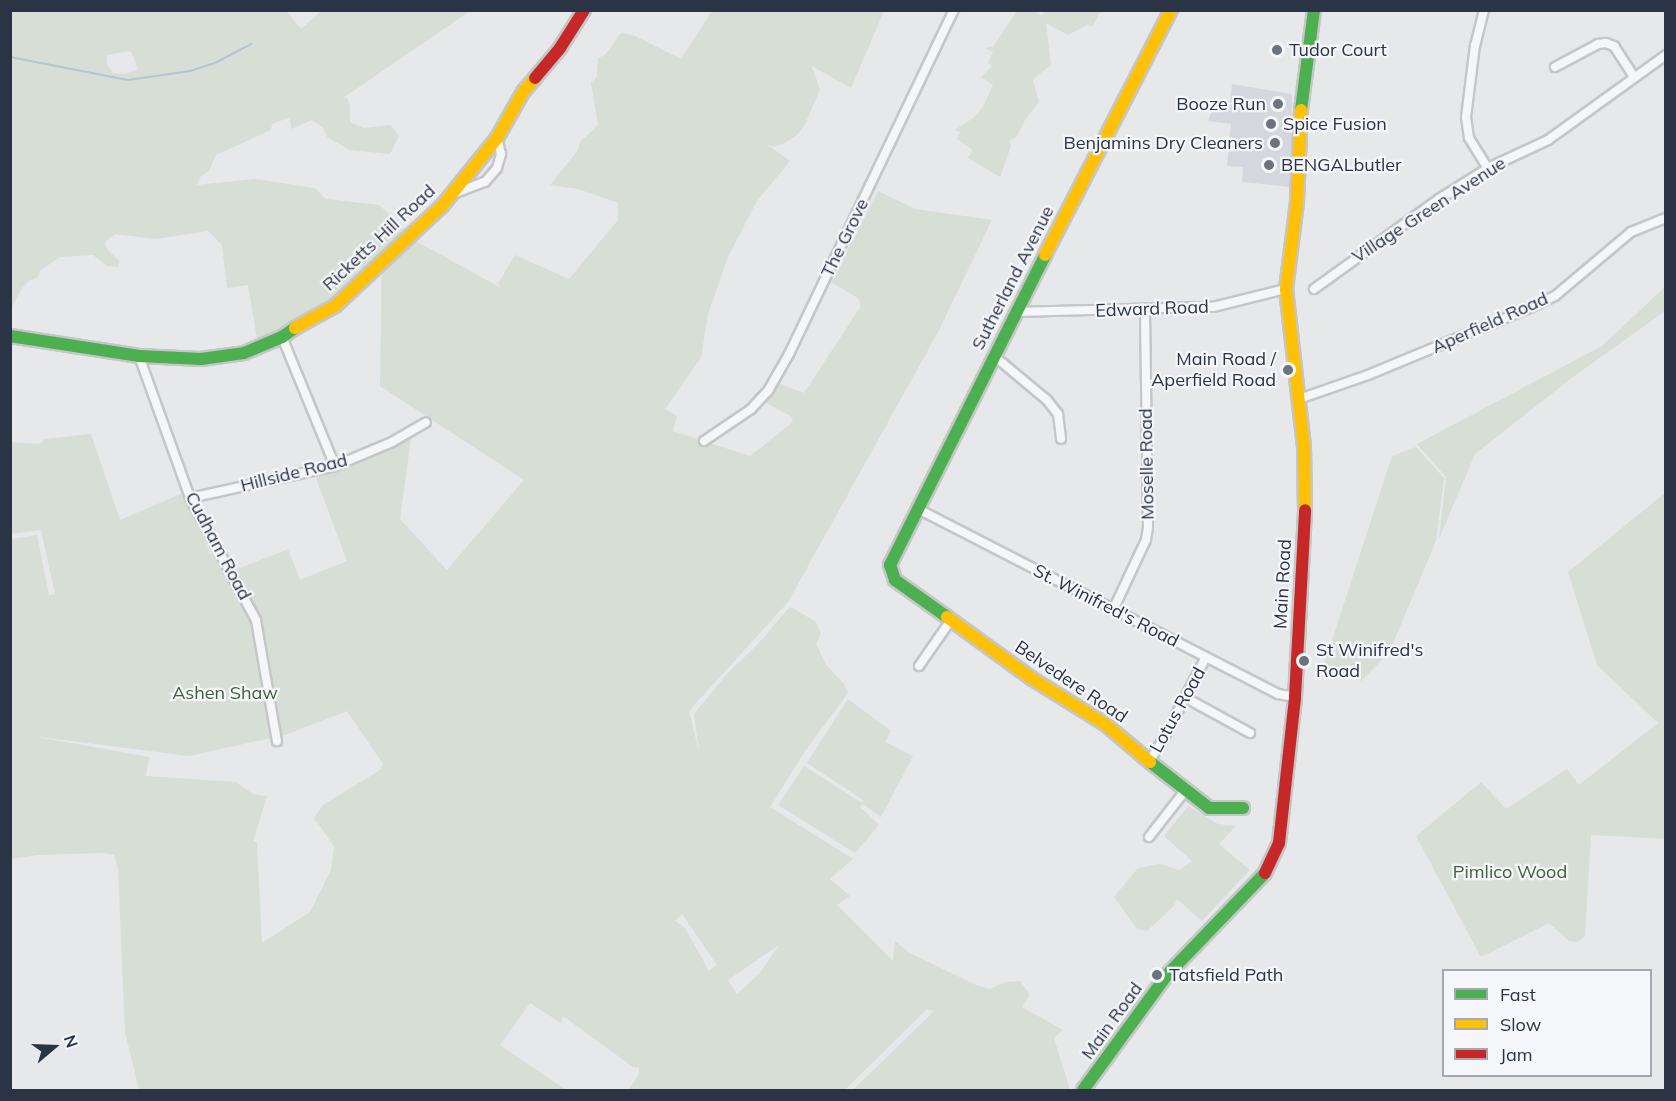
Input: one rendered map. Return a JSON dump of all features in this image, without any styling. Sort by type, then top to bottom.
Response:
[{"type":"street","name":"Ricketts Hill Road","points":[[10,336],[139,356],[201,359],[244,354],[282,337],[309,318],[335,306],[452,194],[497,138],[523,92],[560,48],[584,10]]},
{"type":"street","name":"The Grove","points":[[704,441],[751,409],[768,391],[789,354],[954,10]]},
{"type":"street","name":"Sutherland Avenue","points":[[890,565],[993,355],[1171,10]]},
{"type":"street","name":"Main Road","points":[[1083,1090],[1167,975],[1246,894],[1270,865],[1276,854],[1284,817],[1295,697],[1306,498],[1299,399],[1286,289],[1297,202],[1301,97],[1314,10]]},
{"type":"street","points":[[1484,10],[1470,77],[1466,129],[1473,147],[1488,168]]},
{"type":"street","points":[[1555,67],[1598,44],[1606,43],[1614,46],[1634,77]]},
{"type":"street","name":"Village Green Avenue","points":[[1314,289],[1362,252],[1488,168],[1548,140],[1665,55]]},
{"type":"street","points":[[452,194],[485,182],[497,168],[501,154],[497,138]]},
{"type":"street","name":"Aperfield Road","points":[[1299,399],[1368,375],[1532,308],[1555,296],[1631,232],[1665,218]]},
{"type":"street","name":"Edward Road","points":[[1016,312],[1213,307],[1286,289]]},
{"type":"street","name":"Moselle Road","points":[[1113,610],[1146,540],[1148,527],[1145,310]]},
{"type":"street","points":[[282,337],[335,466]]},
{"type":"street","points":[[993,355],[1047,399],[1058,414],[1061,439]]},
{"type":"street","name":"Cudham Road","points":[[139,356],[190,498],[256,620],[277,741]]},
{"type":"street","name":"Hillside Road","points":[[190,498],[335,466],[392,442],[426,422]]},
{"type":"street","name":"St. Winifred's Road","points":[[918,509],[1278,694],[1295,697]]},
{"type":"street","name":"Belvedere Road","points":[[890,565],[891,574],[895,580],[1031,678],[1105,724],[1149,762],[1209,808],[1243,808]]},
{"type":"street","points":[[919,666],[951,620]]},
{"type":"street","name":"Lotus Road","points":[[1149,762],[1186,698],[1206,657]]},
{"type":"street","points":[[1186,698],[1250,733]]},
{"type":"street","points":[[1149,837],[1185,791]]},
{"type":"shaded area","points":[[1232,84],[1292,94],[1291,187],[1242,182],[1243,167],[1227,166],[1231,124],[1208,121],[1214,99],[1230,101]]},
{"type":"green space","name":"Ashen Shaw","points":[[10,11],[286,11],[301,29],[321,11],[470,11],[343,98],[347,98],[350,105],[350,122],[364,128],[390,125],[399,136],[390,154],[350,150],[327,137],[323,128],[312,120],[291,129],[290,117],[272,124],[271,130],[216,155],[209,171],[201,176],[197,185],[255,179],[315,188],[326,199],[379,205],[408,232],[405,235],[501,288],[498,284],[515,255],[569,279],[618,220],[618,203],[578,189],[550,185],[578,150],[580,142],[598,125],[591,83],[597,76],[598,58],[605,55],[621,33],[633,35],[681,59],[712,11],[884,11],[851,88],[812,66],[820,90],[805,124],[797,135],[783,144],[773,147],[765,143],[790,161],[757,201],[728,257],[708,314],[701,358],[665,409],[677,416],[673,431],[750,456],[793,422],[791,416],[766,403],[778,383],[804,393],[861,306],[858,298],[831,282],[878,191],[915,209],[992,220],[938,332],[788,602],[689,711],[699,752],[694,714],[726,675],[791,607],[816,622],[821,633],[816,644],[826,665],[844,684],[848,693],[805,751],[770,807],[853,859],[830,879],[850,896],[837,905],[893,961],[895,941],[908,952],[976,985],[990,989],[1005,982],[1020,981],[1030,995],[1022,1007],[1063,1030],[1054,1038],[1070,1090],[853,1090],[934,1011],[927,1009],[846,1089],[629,1090],[639,1074],[639,1067],[633,1067],[563,1016],[561,1023],[530,1003],[500,1045],[566,1090],[139,1090],[125,1032],[118,868],[114,855],[103,853],[37,855],[11,859],[11,539],[37,535],[49,595],[55,594],[41,530],[11,534],[11,442],[41,444],[44,439],[91,434],[120,520],[183,493],[211,555],[215,553],[253,628],[260,625],[259,618],[235,570],[288,549],[300,580],[347,561],[316,478],[411,438],[400,519],[447,570],[524,480],[380,386],[382,256],[329,304],[258,345],[248,285],[227,288],[222,245],[208,231],[155,239],[115,234],[105,242],[107,249],[119,261],[118,267],[107,266],[93,255],[60,257],[41,270],[37,278],[30,280],[22,288],[11,308]],"holes":[[[131,51],[138,69],[126,74],[113,73],[107,64],[107,55]],[[347,711],[383,764],[380,770],[323,805],[314,818],[334,846],[331,870],[310,912],[262,943],[257,842],[253,842],[267,796],[253,794],[236,782],[146,776],[149,757],[32,736],[189,756],[285,735]],[[682,914],[717,965],[709,971],[685,928],[675,921]],[[779,945],[760,973],[737,994],[728,980]]]},
{"type":"green space","points":[[1017,11],[1034,11],[1042,15],[1045,11],[1101,11],[1092,27],[1089,24],[1068,35],[1046,23],[1051,65],[1033,79],[1039,102],[1025,120],[1017,136],[1009,141],[1011,146],[1000,177],[968,158],[973,150],[957,139],[960,132],[955,130],[973,118],[983,107],[993,85],[981,77],[992,66],[988,63],[993,52],[985,48],[993,47]]},
{"type":"green space","points":[[1665,287],[1665,311],[1573,377],[1475,454],[1439,539],[1446,477],[1417,444],[1602,346]]},
{"type":"green space","points":[[1416,447],[1444,478],[1436,541],[1389,653],[1361,681],[1324,665],[1392,456]]},
{"type":"green space","name":"Pimlico Wood","points":[[1665,493],[1665,839],[1591,835],[1585,936],[1578,942],[1569,941],[1549,923],[1481,957],[1416,836],[1481,782],[1506,809],[1567,769],[1579,785],[1658,723],[1597,665],[1568,572]]},
{"type":"green space","points":[[848,699],[891,731],[885,742],[913,756],[881,817],[863,804],[860,807],[879,825],[855,853],[778,805],[804,766],[862,803],[863,800],[807,763]]},
{"type":"green space","points":[[1188,806],[1218,824],[1236,826],[1219,844],[1250,870],[1202,921],[1177,899],[1174,906],[1147,931],[1137,929],[1114,897],[1138,868],[1160,864],[1179,870],[1192,861],[1164,836]]},
{"type":"waterway","points":[[10,57],[128,80],[190,71],[215,63],[251,44]]},
{"type":"traffic: fast","points":[[1301,110],[1314,10]]},
{"type":"traffic: fast","points":[[947,617],[895,580],[890,565],[1045,255]]},
{"type":"traffic: fast","points":[[10,336],[139,356],[201,359],[244,353],[282,337],[295,328]]},
{"type":"traffic: fast","points":[[1150,762],[1209,808],[1243,808]]},
{"type":"traffic: fast","points":[[1083,1090],[1167,975],[1265,873]]},
{"type":"traffic: slow","points":[[1045,255],[1171,10]]},
{"type":"traffic: slow","points":[[295,328],[335,306],[442,206],[497,138],[523,92],[535,78]]},
{"type":"traffic: slow","points":[[1301,110],[1297,202],[1286,289],[1304,447],[1305,510]]},
{"type":"traffic: slow","points":[[947,617],[1031,678],[1105,724],[1150,762]]},
{"type":"traffic: jam","points":[[535,78],[560,48],[584,10]]},
{"type":"traffic: jam","points":[[1265,873],[1279,843],[1295,697],[1305,510]]},
{"type":"place","name":"Tudor Court","points":[[1277,50]]},
{"type":"place","name":"Booze Run","points":[[1278,104]]},
{"type":"place","name":"Spice Fusion","points":[[1271,124]]},
{"type":"place","name":"Benjamins Dry Cleaners","points":[[1275,143]]},
{"type":"place","name":"BENGALbutler","points":[[1269,165]]},
{"type":"place","name":"Main Road / Aperfield Road","points":[[1288,370]]},
{"type":"place","name":"St Winifred's Road","points":[[1304,661]]},
{"type":"place","name":"Tatsfield Path","points":[[1157,975]]}]
